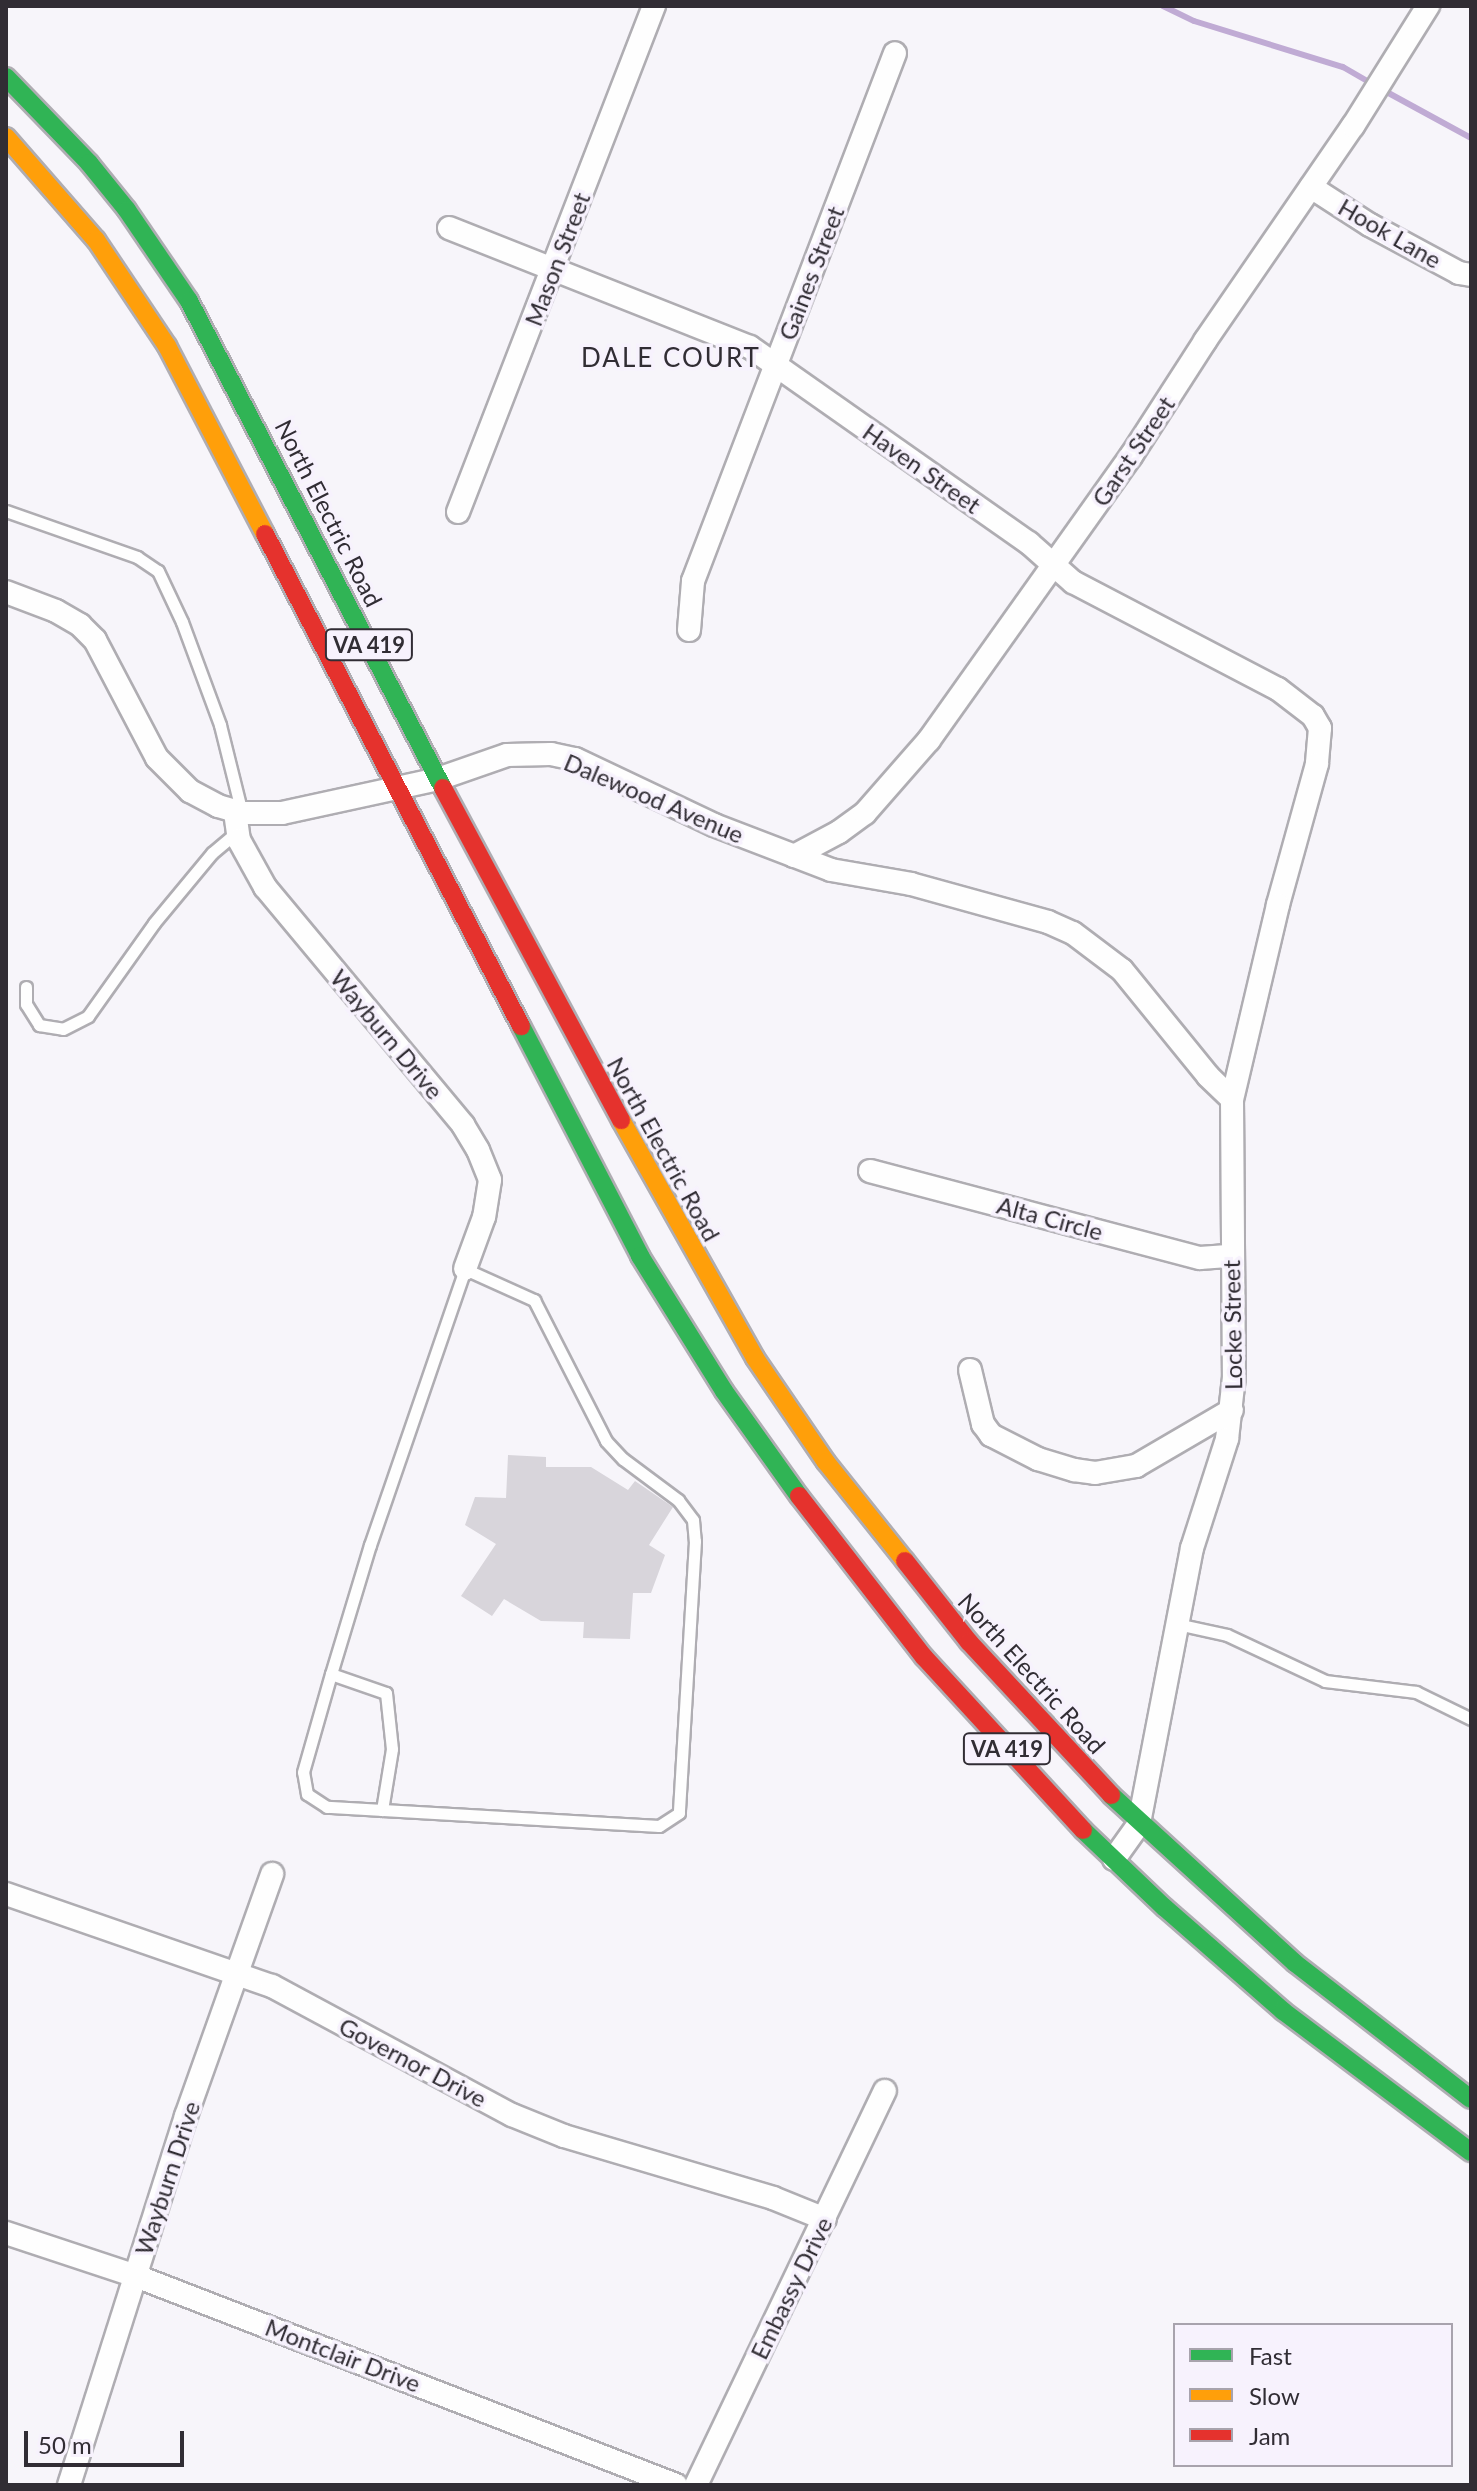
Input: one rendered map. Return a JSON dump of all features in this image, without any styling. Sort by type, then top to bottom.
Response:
[{"type":"main road","name":"North Electric Road","points":[[6,77],[89,163],[127,210],[189,301],[264,439],[553,998],[755,1358],[826,1462],[959,1631],[1054,1737],[1139,1824],[1295,1963],[1471,2099]]},
{"type":"main road","name":"VA 419","points":[[6,137],[96,240],[167,346],[640,1256],[724,1391],[856,1573],[924,1657],[1022,1767],[1114,1859],[1283,2011],[1372,2081],[1471,2152]]},
{"type":"street","name":"Mason Street","points":[[458,512],[654,6]]},
{"type":"street","name":"Garst Street","points":[[794,856],[839,832],[891,787],[929,740],[1131,456],[1353,126],[1428,6]]},
{"type":"street","name":"Gaines Street","points":[[689,630],[693,581],[895,53]]},
{"type":"street","name":"Hook Lane","points":[[1311,187],[1370,225],[1459,273],[1471,275]]},
{"type":"street","name":"Haven Street","points":[[449,228],[750,347],[1029,543],[1073,582],[1295,700],[1313,716],[1320,728],[1321,739],[1312,782]]},
{"type":"street","name":"Dalewood Avenue","points":[[6,592],[56,611],[80,625],[101,651],[157,758],[190,791],[238,819],[396,789],[522,753],[575,759],[714,825],[831,870],[911,884],[1032,918],[1073,933],[1122,970],[1208,1076],[1232,1099]]},
{"type":"street","name":"Locke Street","points":[[1114,1859],[1139,1824],[1192,1548],[1227,1439],[1232,1410],[1232,1099],[1278,905],[1312,782]]},
{"type":"street","name":"Wayburn Drive","points":[[238,819],[252,868],[265,887],[463,1125],[478,1150],[490,1180],[484,1217],[465,1269]]},
{"type":"street","name":"Alta Circle","points":[[870,1171],[1200,1258],[1231,1256]]},
{"type":"street","points":[[970,1370],[983,1424],[991,1435],[1038,1459],[1074,1470],[1095,1473],[1136,1466],[1232,1410]]},
{"type":"street","name":"Wayburn Drive","points":[[69,2485],[236,1971],[272,1874]]},
{"type":"street","name":"Governor Drive","points":[[6,1894],[236,1971],[272,1986],[512,2115],[564,2136],[773,2198],[825,2219]]},
{"type":"street","name":"Embassy Drive","points":[[696,2485],[885,2091]]},
{"type":"street","name":"Montclair Drive","points":[[6,2233],[136,2276],[676,2485]]},
{"type":"lane","points":[[6,511],[137,557],[158,571],[182,622],[220,725],[238,819],[154,923],[88,1016],[63,1029],[39,1025],[26,1004],[26,987]]},
{"type":"lane","points":[[465,1269],[534,1300],[606,1441],[623,1459],[678,1500],[693,1520],[695,1541],[679,1813],[652,1826],[327,1807],[315,1803],[307,1794],[303,1772],[331,1674],[370,1545],[465,1269]]},
{"type":"lane","points":[[1177,1624],[1227,1635],[1325,1681],[1416,1692],[1471,1719]]},
{"type":"lane","points":[[331,1674],[386,1693],[392,1749],[382,1810]]},
{"type":"building","points":[[508,1455],[546,1457],[546,1467],[591,1467],[628,1490],[635,1481],[673,1507],[649,1545],[665,1555],[651,1593],[633,1593],[630,1639],[583,1638],[584,1622],[541,1621],[504,1599],[492,1616],[461,1596],[496,1544],[465,1525],[475,1497],[506,1498]]},
{"type":"waterway","points":[[1163,6],[1194,21],[1343,67],[1373,84]]},
{"type":"waterway","points":[[1383,90],[1471,138]]},
{"type":"traffic: fast","points":[[6,77],[89,163],[127,210],[189,301],[443,788]]},
{"type":"traffic: fast","points":[[521,1026],[640,1256],[724,1391],[799,1496]]},
{"type":"traffic: fast","points":[[1111,1795],[1295,1963],[1471,2099]]},
{"type":"traffic: fast","points":[[1083,1830],[1165,1908],[1283,2011],[1471,2152]]},
{"type":"traffic: slow","points":[[6,137],[96,240],[167,346],[265,534]]},
{"type":"traffic: slow","points":[[621,1120],[755,1358],[826,1462],[905,1561]]},
{"type":"traffic: jam","points":[[265,534],[521,1026]]},
{"type":"traffic: jam","points":[[443,788],[621,1120]]},
{"type":"traffic: jam","points":[[799,1496],[924,1657],[1083,1830]]},
{"type":"traffic: jam","points":[[905,1561],[969,1642],[1111,1795]]},
{"type":"district","name":"DALE COURT","points":[[671,358]]}]
